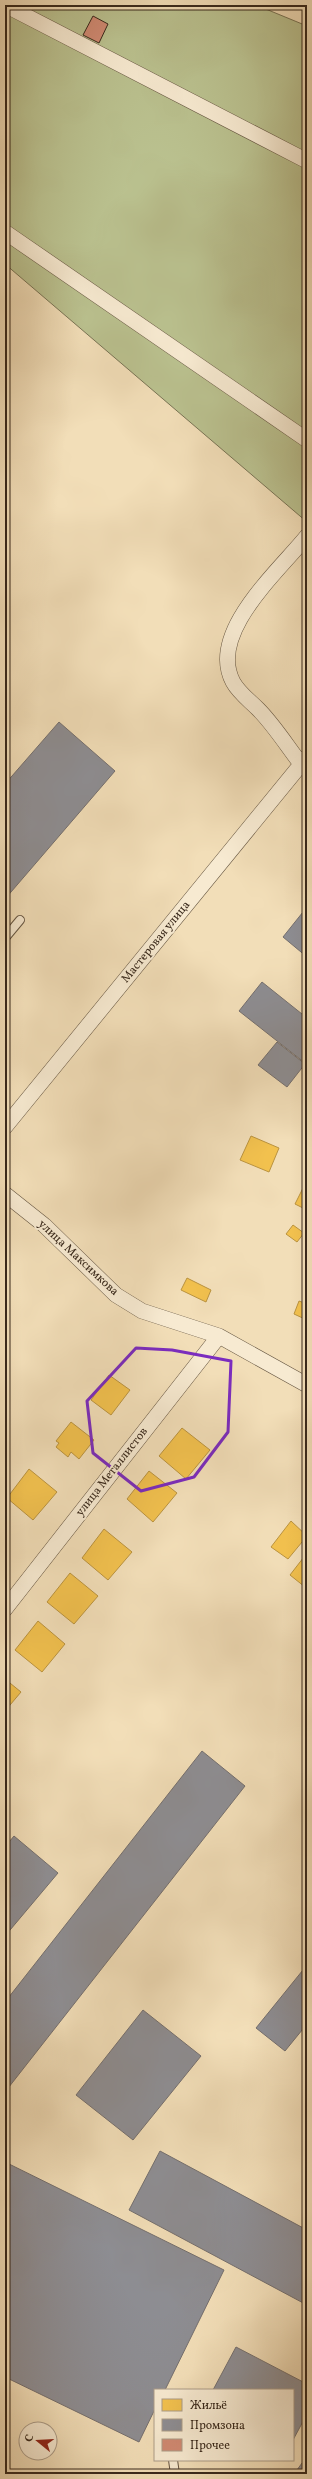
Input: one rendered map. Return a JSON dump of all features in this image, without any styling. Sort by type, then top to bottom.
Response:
[{"type":"street","points":[[5,5],[307,161]]},
{"type":"street","points":[[5,232],[307,440]]},
{"type":"street","points":[[304,760],[258,709],[244,697],[233,682],[226,662],[243,612],[307,536]]},
{"type":"street","name":"Мастеровая улица","points":[[5,1127],[304,760]]},
{"type":"street","name":"улица Максимкова","points":[[5,1194],[44,1225],[116,1295],[142,1311],[219,1336],[307,1385]]},
{"type":"street","name":"улица Металлистов","points":[[5,1609],[219,1336]]},
{"type":"lane","points":[[5,938],[20,920]]},
{"type":"lane","points":[[172,2461],[175,2474]]},
{"type":"highlighted area","points":[[136,1348],[172,1350],[231,1361],[228,1432],[194,1477],[141,1491],[93,1453],[87,1401]]},
{"type":"green space","points":[[5,5],[256,5],[307,26],[307,522],[5,264]]},
{"type":"building: Жильё","points":[[251,1136],[279,1148],[269,1172],[240,1160]]},
{"type":"building: Жильё","points":[[307,1180],[307,1210],[295,1204]]},
{"type":"building: Жильё","points":[[293,1225],[304,1233],[297,1242],[286,1234]]},
{"type":"building: Жильё","points":[[187,1278],[211,1290],[206,1302],[181,1290]]},
{"type":"building: Жильё","points":[[299,1301],[307,1304],[307,1320],[294,1314]]},
{"type":"building: Жильё","points":[[109,1375],[130,1390],[111,1415],[91,1400]]},
{"type":"building: Жильё","points":[[71,1422],[94,1440],[79,1459],[71,1452],[68,1457],[56,1447],[59,1443],[56,1441]]},
{"type":"building: Жильё","points":[[182,1428],[210,1450],[186,1479],[159,1456]]},
{"type":"building: Жильё","points":[[29,1469],[57,1492],[33,1520],[7,1498]]},
{"type":"building: Жильё","points":[[149,1471],[177,1493],[153,1522],[127,1499]]},
{"type":"building: Жильё","points":[[291,1521],[307,1536],[288,1559],[271,1547]]},
{"type":"building: Жильё","points":[[104,1529],[132,1552],[108,1580],[82,1558]]},
{"type":"building: Жильё","points":[[307,1553],[307,1584],[305,1587],[290,1575]]},
{"type":"building: Жильё","points":[[70,1573],[98,1596],[74,1624],[47,1602]]},
{"type":"building: Жильё","points":[[38,1621],[65,1644],[42,1672],[15,1650]]},
{"type":"building: Жильё","points":[[5,1679],[21,1692],[5,1711]]},
{"type":"building: Промзона","points":[[59,722],[115,771],[5,899],[5,784]]},
{"type":"building: Промзона","points":[[307,907],[307,957],[283,937]]},
{"type":"building: Промзона","points":[[262,982],[307,1018],[305,1063],[239,1011]]},
{"type":"building: Промзона","points":[[277,1042],[305,1064],[287,1087],[258,1065]]},
{"type":"building: Промзона","points":[[202,1751],[245,1786],[5,2092],[5,2002]]},
{"type":"building: Промзона","points":[[14,1836],[58,1873],[5,1936],[5,1847]]},
{"type":"building: Промзона","points":[[307,1965],[307,2024],[285,2051],[256,2028]]},
{"type":"building: Промзона","points":[[143,2010],[201,2056],[133,2140],[76,2095]]},
{"type":"building: Промзона","points":[[160,2151],[307,2230],[307,2305],[129,2210]]},
{"type":"building: Промзона","points":[[5,2162],[224,2270],[165,2389],[154,2389],[154,2411],[139,2442],[5,2377]]},
{"type":"building: Промзона","points":[[236,2347],[307,2384],[307,2414],[294,2438],[294,2389],[214,2389]]},
{"type":"building: Промзона","points":[[305,2459],[307,2474],[294,2474]]},
{"type":"building: Прочее","points":[[93,16],[108,24],[99,43],[83,35]]}]
